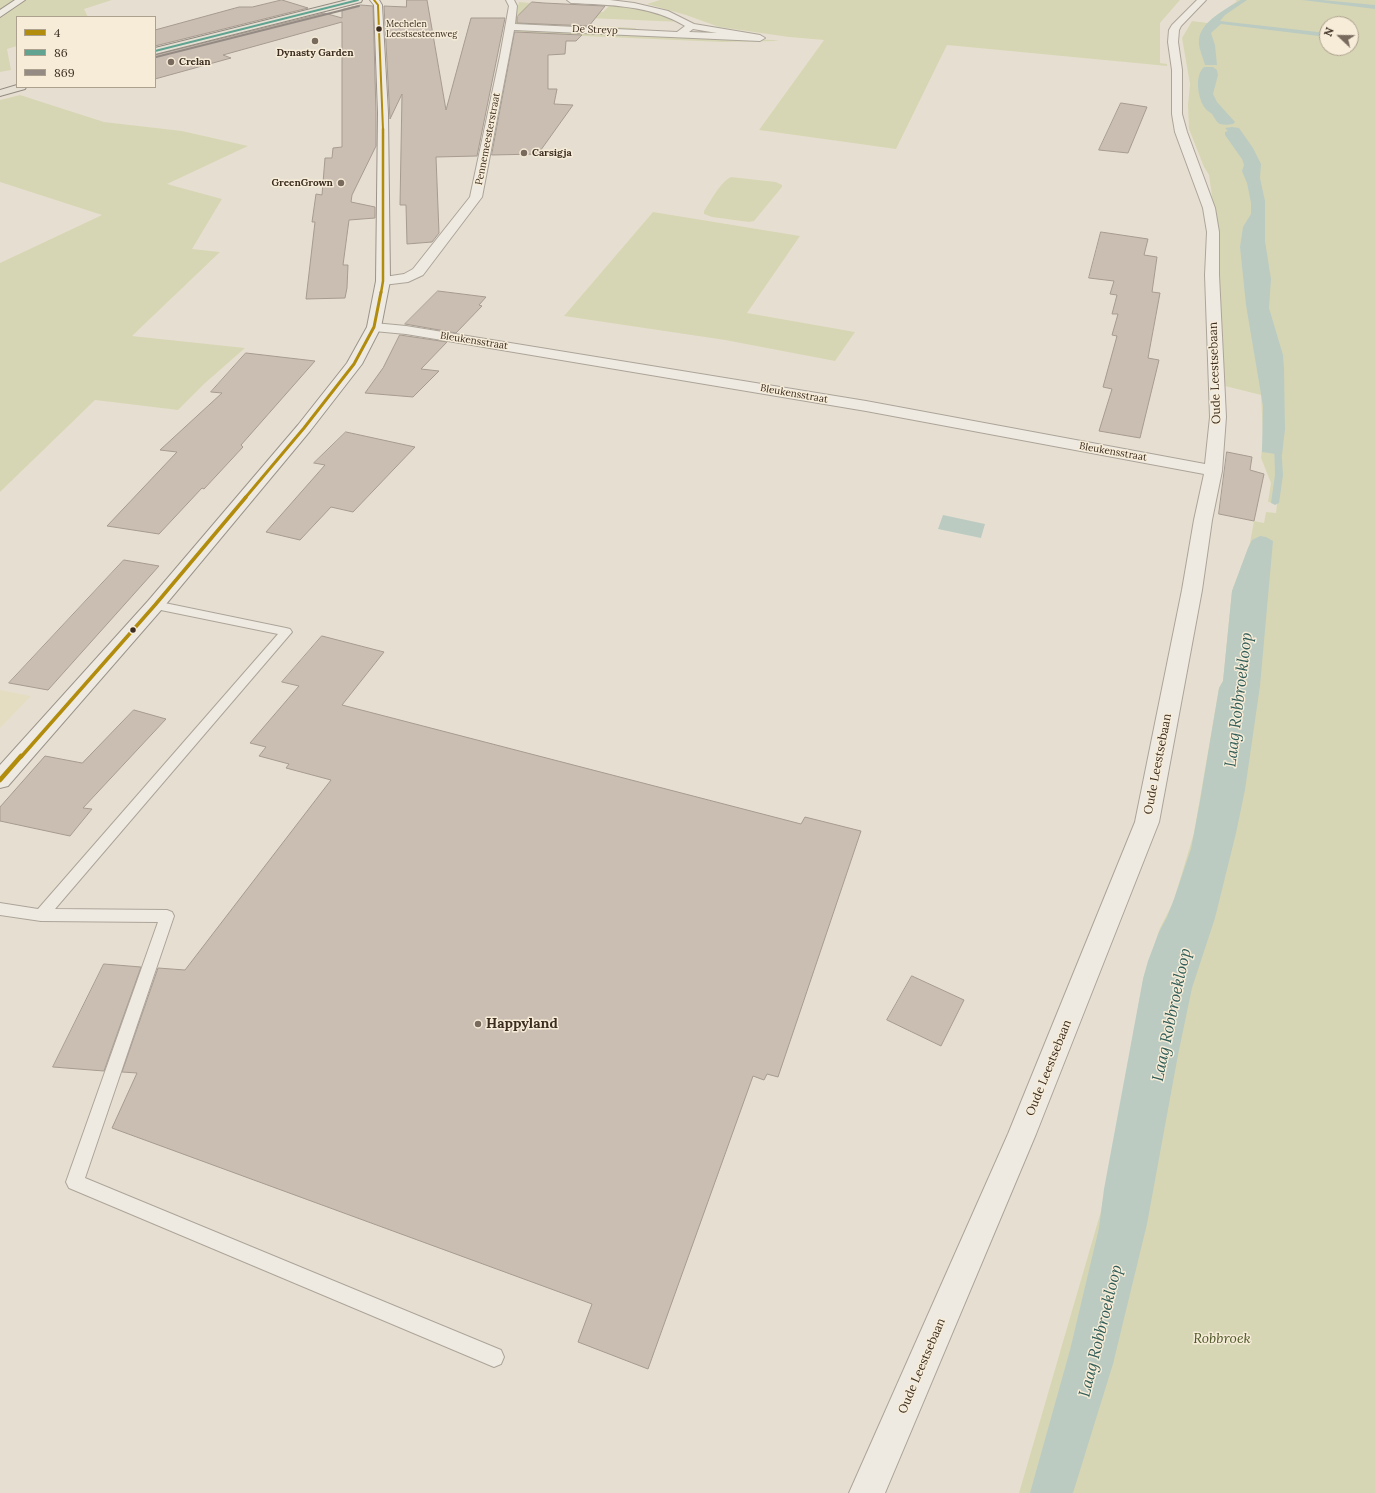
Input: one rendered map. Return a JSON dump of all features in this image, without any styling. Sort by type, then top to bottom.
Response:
[{"type":"main road","points":[[283,18],[338,0]]},
{"type":"main road","points":[[156,51],[358,0]]},
{"type":"main road","points":[[0,93],[18,88]]},
{"type":"street","points":[[0,14],[21,0]]},
{"type":"street","points":[[0,780],[154,604],[284,451],[354,364],[374,327],[383,281],[383,113],[378,5],[374,0]]},
{"type":"street","name":"Pennemeesterstraat","points":[[383,281],[408,278],[418,272],[476,197],[505,56],[513,6],[510,0]]},
{"type":"street","points":[[571,0],[612,2],[678,16],[691,26],[680,34]]},
{"type":"street","name":"Oude Leestsebaan","points":[[866,1493],[1022,1134],[1147,822],[1192,590],[1203,520],[1213,470],[1218,418],[1212,290],[1213,232],[1210,208],[1181,132],[1177,114],[1177,70],[1173,42],[1174,30],[1177,25],[1202,0]]},
{"type":"street","name":"De Streyp","points":[[509,27],[760,38],[691,26]]},
{"type":"street","name":"Bleukensstraat","points":[[374,327],[406,330],[866,406],[1213,470]]},
{"type":"lane","points":[[41,915],[286,632],[154,604]]},
{"type":"lane","points":[[0,909],[41,915],[167,916],[75,1182],[494,1357]]},
{"type":"shaded area","points":[[0,690],[31,696],[0,728]]},
{"type":"green space","points":[[0,0],[112,0],[84,9],[88,16],[16,16],[16,46],[7,49],[11,70],[0,72]]},
{"type":"green space","points":[[660,0],[1180,0],[1160,23],[1160,63],[1167,64],[1167,66],[947,45],[896,149],[759,130],[824,40],[789,37],[719,27],[686,15],[647,4]]},
{"type":"green space","name":"Robbroek","points":[[1235,0],[1375,0],[1375,1493],[1019,1493],[1101,1211],[1144,975],[1160,928],[1173,903],[1194,833],[1219,688],[1223,681],[1232,591],[1250,543],[1254,521],[1264,523],[1266,512],[1276,513],[1277,504],[1268,502],[1271,483],[1261,458],[1263,438],[1261,395],[1225,386],[1217,232],[1209,175],[1204,167],[1189,129],[1188,105],[1190,84],[1182,38],[1192,21],[1208,23],[1237,1]]},
{"type":"green space","points":[[519,2],[530,3],[527,7],[603,12],[611,4],[656,13],[682,22],[516,15]]},
{"type":"green space","points":[[516,16],[528,17],[525,23],[636,28],[635,31],[520,25],[514,23]]},
{"type":"green space","points":[[519,30],[779,41],[722,42],[514,33]]},
{"type":"green space","points":[[20,95],[104,122],[182,131],[248,146],[167,184],[222,199],[192,249],[220,252],[132,336],[245,348],[204,384],[178,410],[95,400],[0,492],[0,263],[102,215],[0,182],[0,100]]},
{"type":"green space","points":[[731,177],[776,182],[782,185],[782,187],[754,221],[749,222],[712,217],[704,214],[704,211],[716,192],[727,179]]},
{"type":"green space","points":[[653,212],[800,236],[747,313],[855,332],[835,361],[725,340],[564,316]]},
{"type":"water","points":[[1241,0],[1247,0],[1225,15],[1220,21],[1319,32],[1319,36],[1221,24],[1211,33],[1215,45],[1217,65],[1205,65],[1199,46],[1201,33],[1204,27],[1215,16]]},
{"type":"water","points":[[1302,0],[1322,0],[1375,5],[1375,9]]},
{"type":"water","points":[[1204,67],[1213,67],[1217,70],[1218,75],[1213,94],[1217,102],[1235,122],[1233,124],[1220,124],[1206,109],[1200,99],[1198,82],[1201,71]]},
{"type":"water","points":[[1225,128],[1239,128],[1253,148],[1261,164],[1260,178],[1265,201],[1265,241],[1271,279],[1269,308],[1283,355],[1284,368],[1285,429],[1282,455],[1262,452],[1263,406],[1246,305],[1240,247],[1243,227],[1251,214],[1251,203],[1247,183],[1242,171],[1244,165],[1242,159],[1225,135],[1225,132],[1228,131]]},
{"type":"water","points":[[943,515],[985,524],[981,538],[938,529]]},
{"type":"water","points":[[1260,536],[1266,537],[1273,541],[1260,686],[1245,790],[1215,918],[1192,988],[1178,1055],[1147,1224],[1113,1364],[1073,1493],[1030,1493],[1070,1350],[1099,1228],[1104,1189],[1143,979],[1148,961],[1174,899],[1191,849],[1219,688],[1223,681],[1232,591],[1252,540]]},
{"type":"building","points":[[282,0],[308,8],[156,46],[156,30],[239,7],[252,7]]},
{"type":"building","points":[[407,0],[427,0],[446,110],[471,18],[505,18],[477,156],[436,157],[439,233],[432,242],[407,244],[406,205],[400,205],[402,94],[390,119],[384,6],[406,7]]},
{"type":"building","points":[[532,2],[605,6],[589,26],[517,23],[517,17]]},
{"type":"building","points":[[361,5],[373,6],[376,146],[352,195],[351,202],[375,207],[375,218],[349,220],[343,265],[348,265],[345,298],[306,299],[315,222],[312,222],[316,194],[322,195],[325,158],[332,158],[333,148],[342,147],[342,22],[223,55],[231,58],[156,79],[156,55],[324,13],[342,18],[342,10]]},
{"type":"building","points":[[515,32],[582,35],[576,41],[566,41],[565,54],[548,55],[548,89],[557,89],[554,104],[573,105],[538,154],[492,155]]},
{"type":"building","points":[[1121,103],[1147,107],[1128,153],[1099,150]]},
{"type":"building","points":[[1101,232],[1148,239],[1144,255],[1157,257],[1152,292],[1160,293],[1148,358],[1159,360],[1140,438],[1099,431],[1112,389],[1103,387],[1117,336],[1112,335],[1118,314],[1112,314],[1117,295],[1110,294],[1114,281],[1089,278]]},
{"type":"building","points":[[438,291],[486,297],[479,305],[482,306],[456,333],[405,324]]},
{"type":"building","points":[[400,335],[447,342],[421,369],[439,371],[413,397],[365,393],[383,368]]},
{"type":"building","points":[[246,353],[315,361],[241,445],[243,447],[159,534],[107,526],[177,452],[160,450],[222,393],[211,392]]},
{"type":"building","points":[[346,432],[415,447],[353,512],[331,507],[300,540],[266,532],[325,465],[314,463]]},
{"type":"building","points":[[1227,452],[1252,457],[1250,470],[1264,474],[1254,521],[1219,514]]},
{"type":"building","points":[[124,560],[159,566],[48,690],[9,683]]},
{"type":"building","name":"Happyland","points":[[322,636],[384,652],[342,705],[801,824],[805,817],[861,831],[778,1077],[767,1074],[764,1080],[753,1076],[648,1369],[578,1342],[592,1304],[112,1128],[137,1073],[122,1072],[158,968],[185,970],[331,780],[286,768],[289,764],[259,756],[266,747],[250,743],[299,686],[282,682]]},
{"type":"building","points":[[134,710],[166,719],[83,808],[92,809],[70,836],[0,821],[0,807],[45,756],[82,763]]},
{"type":"building","points":[[104,964],[141,967],[104,1071],[53,1067]]},
{"type":"building","points":[[912,976],[964,1000],[941,1046],[887,1020]]},
{"type":"waterway","name":"Laag Robbroekloop","points":[[1275,503],[1279,475],[1277,442]]},
{"type":"transit line","name":"86","points":[[156,51],[358,0]]},
{"type":"transit line","name":"4","points":[[0,780],[155,605],[304,428],[354,364],[374,327],[383,281],[383,113],[378,5],[374,0]]},
{"type":"transit line","name":"869","points":[[156,57],[359,6]]},
{"type":"place","name":"Mechelen Leestsesteenweg","points":[[379,29]]},
{"type":"place","name":"Dynasty Garden","points":[[315,41]]},
{"type":"place","name":"Crelan","points":[[171,62]]},
{"type":"place","name":"Carsigja","points":[[524,153]]},
{"type":"place","name":"GreenGrown","points":[[341,183]]},
{"type":"place","name":"Happyland","points":[[478,1024]]}]
